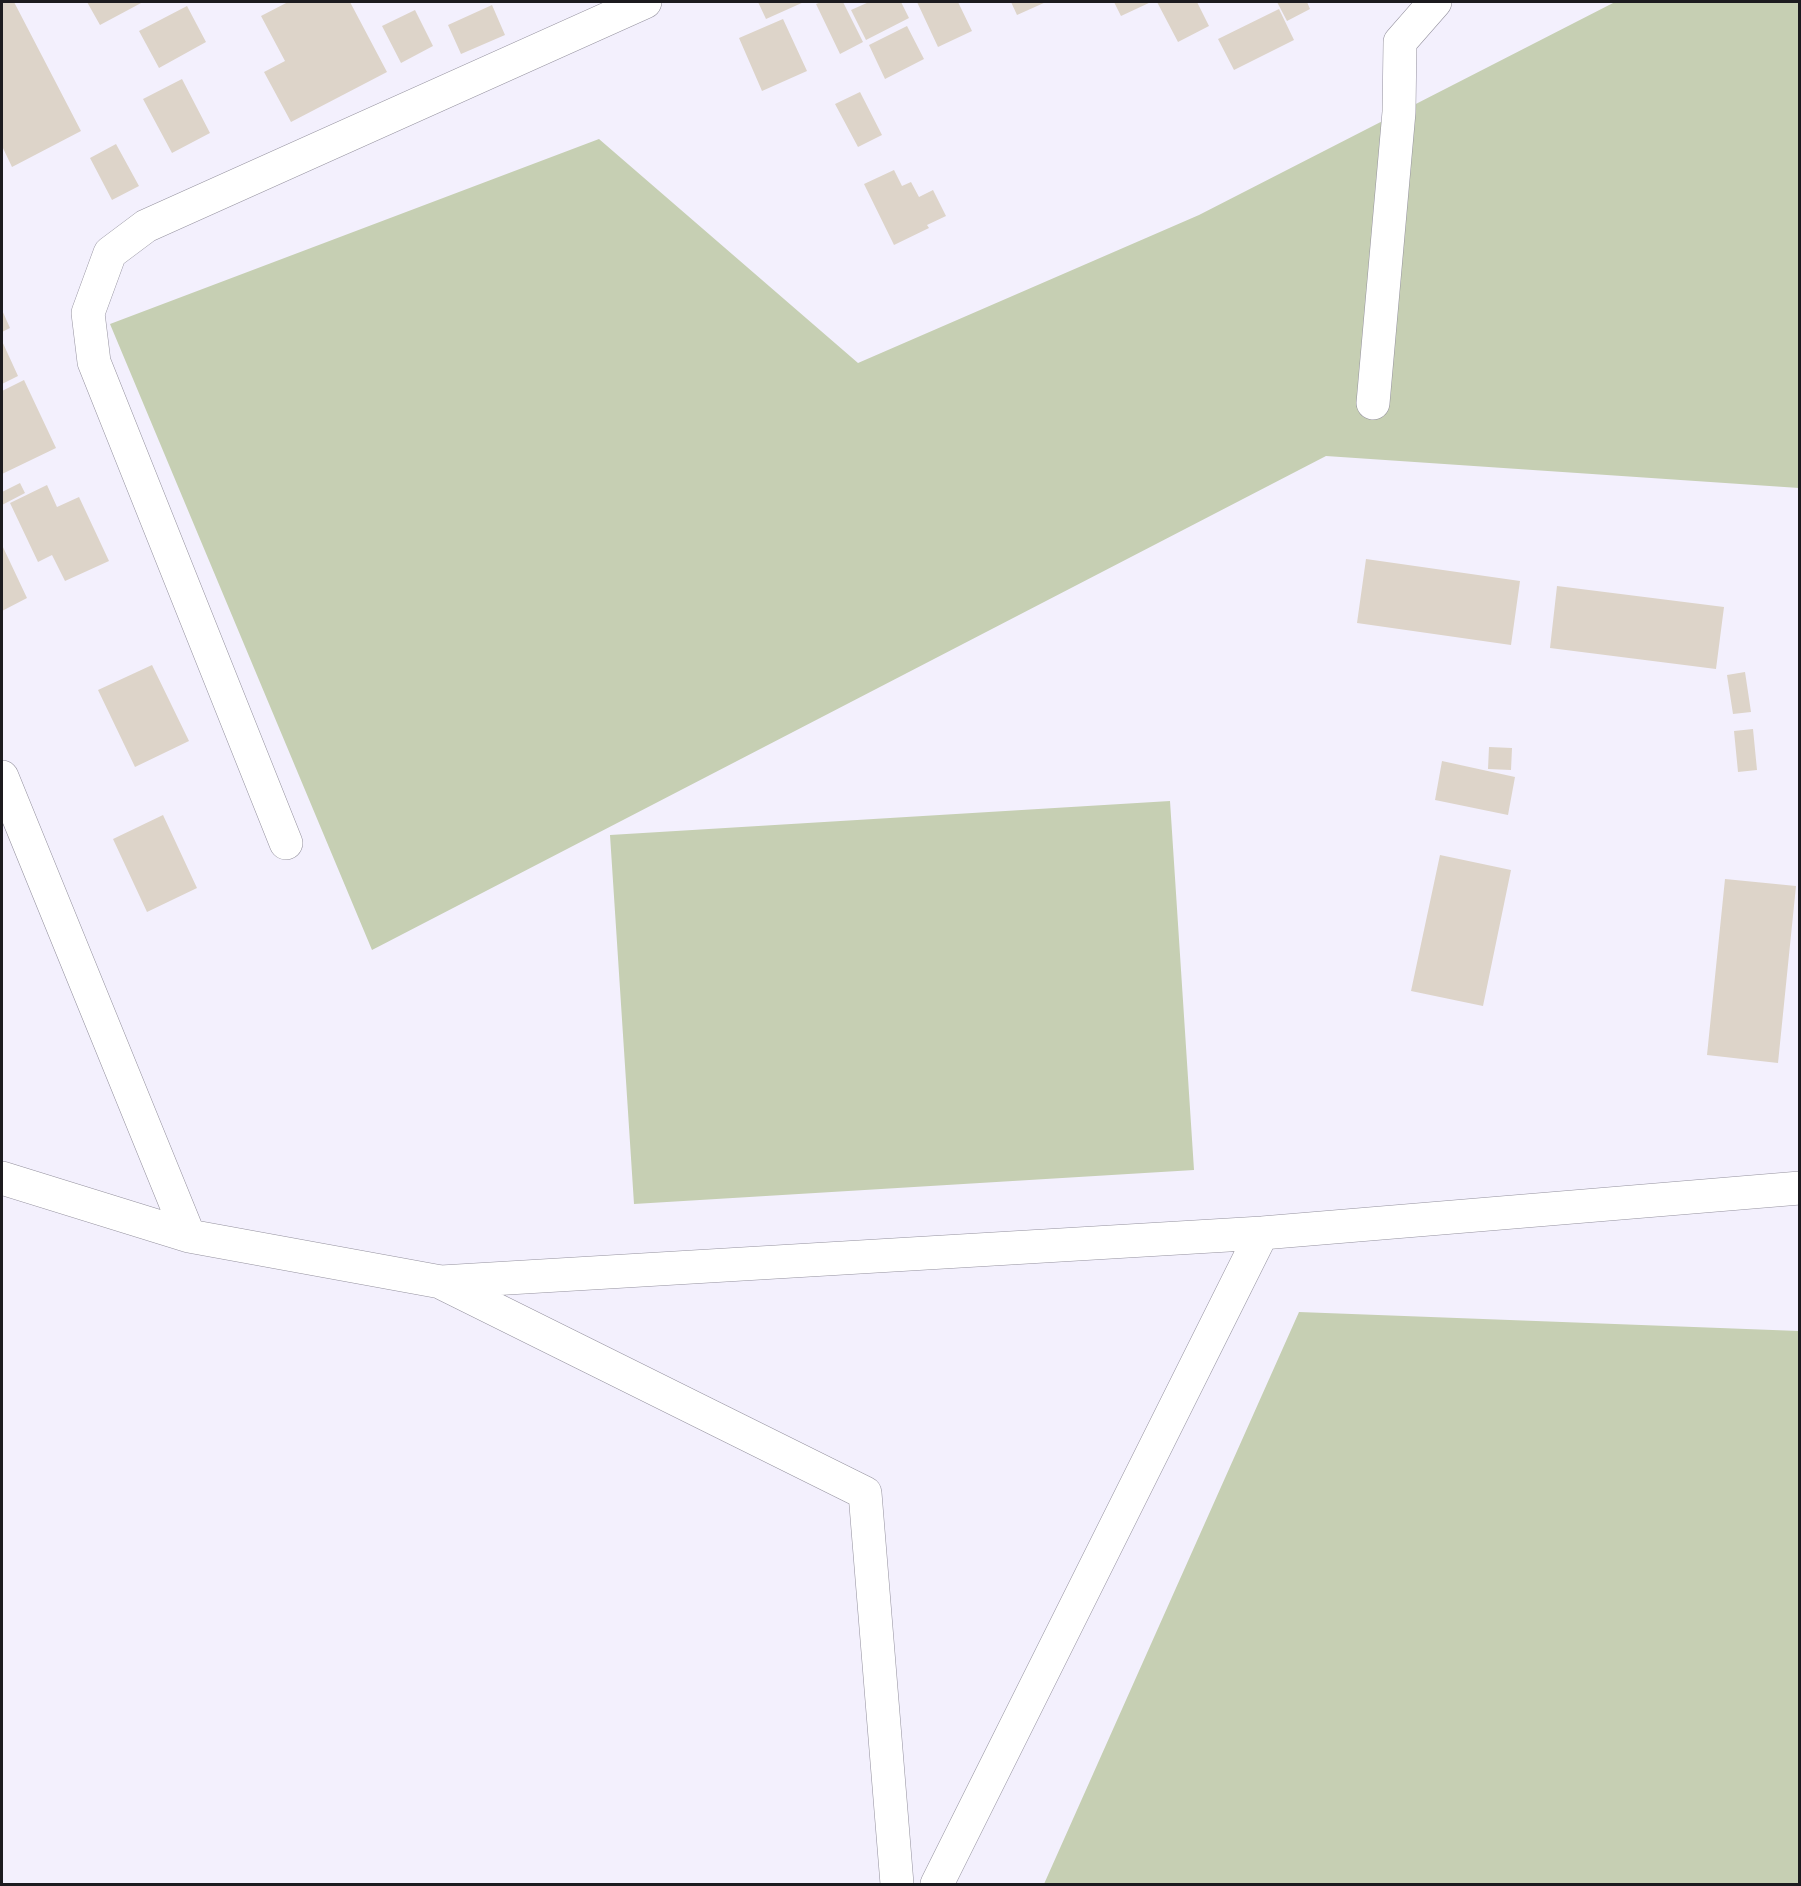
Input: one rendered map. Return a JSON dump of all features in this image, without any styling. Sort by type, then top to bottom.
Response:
[{"type":"street","points":[[286,843],[94,362],[88,313],[110,253],[146,226],[645,2]]},
{"type":"street","points":[[1372,403],[1399,112],[1400,42],[1435,2]]},
{"type":"street","points":[[2,777],[189,1236]]},
{"type":"street","points":[[2,1178],[189,1236],[441,1282],[1262,1233],[1800,1188]]},
{"type":"street","points":[[937,1884],[1262,1233]]},
{"type":"street","points":[[441,1282],[865,1494],[897,1884]]},
{"type":"green space","points":[[1615,2],[1799,2],[1799,488],[1326,456],[372,950],[110,324],[599,139],[858,363],[1199,215]]},
{"type":"green space","points":[[1170,801],[1194,1170],[634,1204],[610,835]]},
{"type":"green space","points":[[1299,1312],[1799,1331],[1799,1884],[1044,1884]]},
{"type":"building","points":[[2,2],[14,2],[81,131],[12,167],[2,146]]},
{"type":"building","points":[[87,2],[143,2],[100,25]]},
{"type":"building","points":[[288,2],[350,2],[387,72],[291,122],[264,72],[285,61],[261,16]]},
{"type":"building","points":[[758,2],[804,2],[766,19]]},
{"type":"building","points":[[843,2],[863,42],[840,54],[816,4]]},
{"type":"building","points":[[869,2],[901,2],[909,18],[866,40],[851,10]]},
{"type":"building","points":[[917,2],[958,2],[972,31],[938,47]]},
{"type":"building","points":[[1011,2],[1046,2],[1017,15]]},
{"type":"building","points":[[1114,2],[1151,2],[1121,16]]},
{"type":"building","points":[[1157,2],[1197,2],[1209,26],[1178,42]]},
{"type":"building","points":[[1277,2],[1307,2],[1310,9],[1287,21]]},
{"type":"building","points":[[492,5],[505,35],[461,54],[448,25]]},
{"type":"building","points":[[187,6],[206,42],[159,68],[139,31]]},
{"type":"building","points":[[1279,9],[1294,40],[1234,70],[1218,39]]},
{"type":"building","points":[[415,10],[433,46],[401,63],[382,26]]},
{"type":"building","points":[[783,19],[807,71],[762,91],[739,38]]},
{"type":"building","points":[[907,26],[924,59],[885,79],[869,45]]},
{"type":"building","points":[[182,79],[210,133],[172,153],[143,99]]},
{"type":"building","points":[[860,92],[882,135],[858,147],[835,104]]},
{"type":"building","points":[[116,144],[139,186],[112,200],[90,158]]},
{"type":"building","points":[[894,170],[902,186],[911,182],[919,197],[933,190],[946,216],[927,225],[929,228],[894,245],[864,184]]},
{"type":"building","points":[[2,310],[10,328],[2,332]]},
{"type":"building","points":[[2,341],[18,376],[2,384]]},
{"type":"building","points":[[24,380],[56,448],[2,474],[2,391]]},
{"type":"building","points":[[20,483],[25,493],[2,505],[2,492]]},
{"type":"building","points":[[47,485],[57,507],[79,497],[109,561],[65,581],[52,555],[38,562],[10,503]]},
{"type":"building","points":[[2,545],[27,598],[2,611]]},
{"type":"building","points":[[1366,559],[1520,581],[1511,645],[1357,623]]},
{"type":"building","points":[[1557,586],[1724,607],[1716,669],[1550,648]]},
{"type":"building","points":[[152,665],[189,741],[135,767],[98,690]]},
{"type":"building","points":[[1745,672],[1751,712],[1733,714],[1727,675]]},
{"type":"building","points":[[1753,729],[1757,770],[1738,772],[1734,731]]},
{"type":"building","points":[[1489,747],[1512,748],[1511,770],[1488,769]]},
{"type":"building","points":[[1442,761],[1515,777],[1508,815],[1435,800]]},
{"type":"building","points":[[163,815],[197,888],[147,912],[113,839]]},
{"type":"building","points":[[1440,855],[1511,870],[1483,1006],[1411,991]]},
{"type":"building","points":[[1725,879],[1796,886],[1778,1063],[1707,1055]]}]
